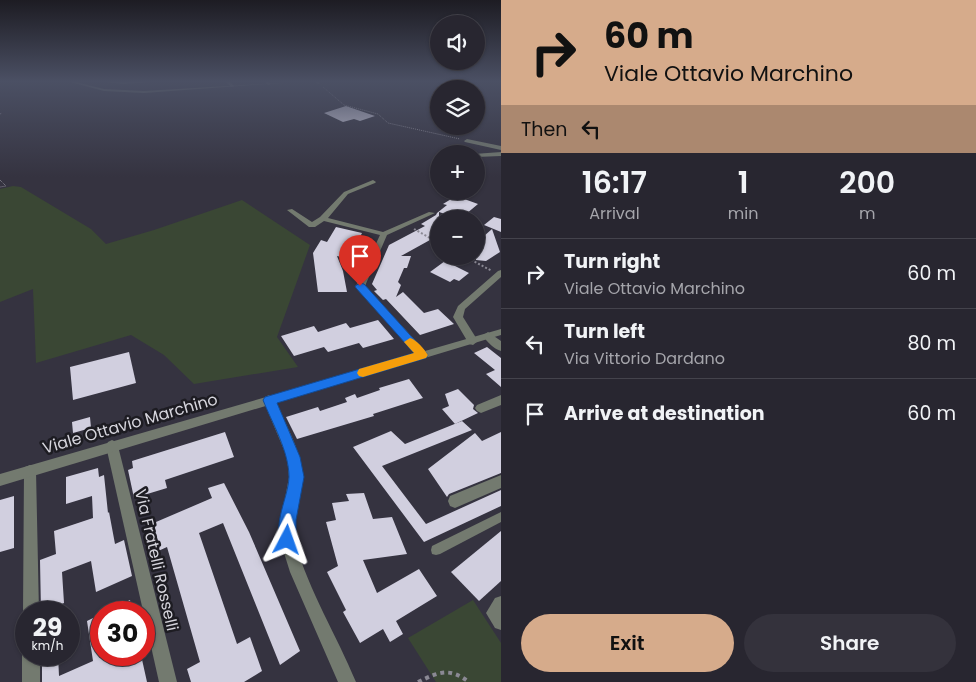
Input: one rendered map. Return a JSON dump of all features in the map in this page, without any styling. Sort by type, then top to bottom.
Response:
[{"type":"street","points":[[467,141],[501,148]]},
{"type":"street","points":[[485,155],[501,154]]},
{"type":"street","points":[[290,210],[312,224],[323,219],[346,193],[373,182]]},
{"type":"street","points":[[323,219],[384,234],[406,226],[430,214]]},
{"type":"street","points":[[384,234],[360,286],[422,355]]},
{"type":"street","points":[[473,340],[458,317],[461,308],[500,274]]},
{"type":"street","name":"Viale Ottavio Marchino","points":[[0,480],[501,332]]},
{"type":"street","points":[[488,336],[501,347]]},
{"type":"street","points":[[269,400],[293,457],[296,477],[288,520],[287,540],[298,572],[347,682]]},
{"type":"street","points":[[481,408],[501,400]]},
{"type":"street","name":"Via Fratelli Rosselli","points":[[112,446],[168,682]]},
{"type":"street","points":[[30,471],[31,601]]},
{"type":"street","points":[[455,501],[501,481]]},
{"type":"street","points":[[501,604],[494,613],[501,622]]},
{"type":"street","points":[[31,666],[31,682]]},
{"type":"lane","points":[[436,550],[501,517]]},
{"type":"path","points":[[377,114],[388,122],[467,141]]},
{"type":"path","points":[[0,180],[6,186],[0,187]]},
{"type":"path","points":[[406,226],[430,238]]},
{"type":"path","points":[[482,265],[500,274]]},
{"type":"path","points":[[418,682],[442,671],[459,673],[469,682]]},
{"type":"green space","points":[[13,186],[21,187],[91,229],[106,244],[242,200],[310,245],[277,337],[298,367],[194,384],[164,355],[131,335],[36,363],[33,289],[0,302],[0,189]]},
{"type":"green space","points":[[473,600],[501,643],[501,682],[436,682],[408,638]]},
{"type":"building","points":[[326,114],[369,114],[375,116],[360,121],[354,119],[343,122]]},
{"type":"building","points":[[450,200],[467,200],[478,204],[471,210],[441,210],[447,205],[443,204]]},
{"type":"building","points":[[494,217],[501,219],[501,232],[485,225]]},
{"type":"building","points":[[430,219],[430,240],[401,256],[411,256],[407,268],[404,268],[398,282],[401,285],[396,297],[403,292],[424,313],[438,309],[454,324],[420,335],[386,299],[383,300],[374,291],[377,290],[372,284],[389,245],[425,226],[421,224]]},
{"type":"building","points":[[336,227],[362,233],[360,237],[364,238],[354,260],[337,256],[343,271],[347,292],[318,292],[313,253],[321,240],[327,242]]},
{"type":"building","points":[[492,229],[500,252],[486,261],[485,261],[485,235]]},
{"type":"building","points":[[440,265],[453,265],[469,273],[459,281],[454,279],[450,282],[430,272]]},
{"type":"building","points":[[378,320],[394,339],[363,348],[359,343],[328,352],[324,347],[294,356],[281,336],[314,326],[318,332],[346,323],[350,328]]},
{"type":"building","points":[[487,347],[501,358],[501,387],[486,374],[495,370],[474,353]]},
{"type":"building","points":[[129,352],[136,383],[73,400],[70,367]]},
{"type":"building","points":[[409,379],[423,398],[373,414],[374,416],[297,439],[286,417],[318,407],[320,411],[347,402],[345,398],[355,394],[357,398],[380,390],[379,388]]},
{"type":"building","points":[[458,389],[474,405],[473,409],[478,413],[455,424],[442,409],[449,406],[445,394]]},
{"type":"building","points":[[90,417],[91,428],[73,433],[72,422]]},
{"type":"building","points":[[462,421],[472,430],[382,466],[426,524],[501,490],[501,506],[424,542],[353,447],[391,431],[405,444]]},
{"type":"building","points":[[225,432],[234,457],[165,480],[167,488],[134,498],[128,470],[133,468],[132,461]]},
{"type":"building","points":[[501,432],[501,473],[449,494],[447,497],[428,469],[475,433],[482,441]]},
{"type":"building","points":[[98,468],[99,477],[104,475],[108,513],[115,544],[124,540],[132,576],[96,592],[91,561],[62,572],[64,601],[41,601],[40,560],[56,554],[54,531],[93,518],[92,496],[66,504],[66,477]]},
{"type":"building","points":[[224,483],[249,532],[300,651],[280,665],[223,523],[199,533],[237,644],[250,637],[262,671],[244,682],[191,682],[187,669],[200,662],[167,547],[156,552],[149,525],[212,498],[208,488]]},
{"type":"building","points":[[364,493],[373,519],[392,517],[407,554],[363,560],[377,593],[419,569],[437,596],[396,621],[403,634],[390,642],[383,629],[360,643],[343,612],[346,610],[327,572],[338,566],[326,522],[336,520],[332,503],[349,501],[346,494]]},
{"type":"building","points":[[14,496],[14,548],[0,552],[0,500]]},
{"type":"building","points":[[501,531],[501,581],[479,601],[451,572]]},
{"type":"building","points":[[90,620],[90,641],[87,621]]},
{"type":"building","points":[[90,662],[90,666],[143,666],[147,682],[42,682],[42,666],[59,666],[59,676]]},
{"type":"slow traffic","points":[[363,373],[422,355],[410,342]]},
{"type":"route","points":[[287,540],[288,520],[296,477],[293,457],[269,400],[422,355],[360,286]]}]
